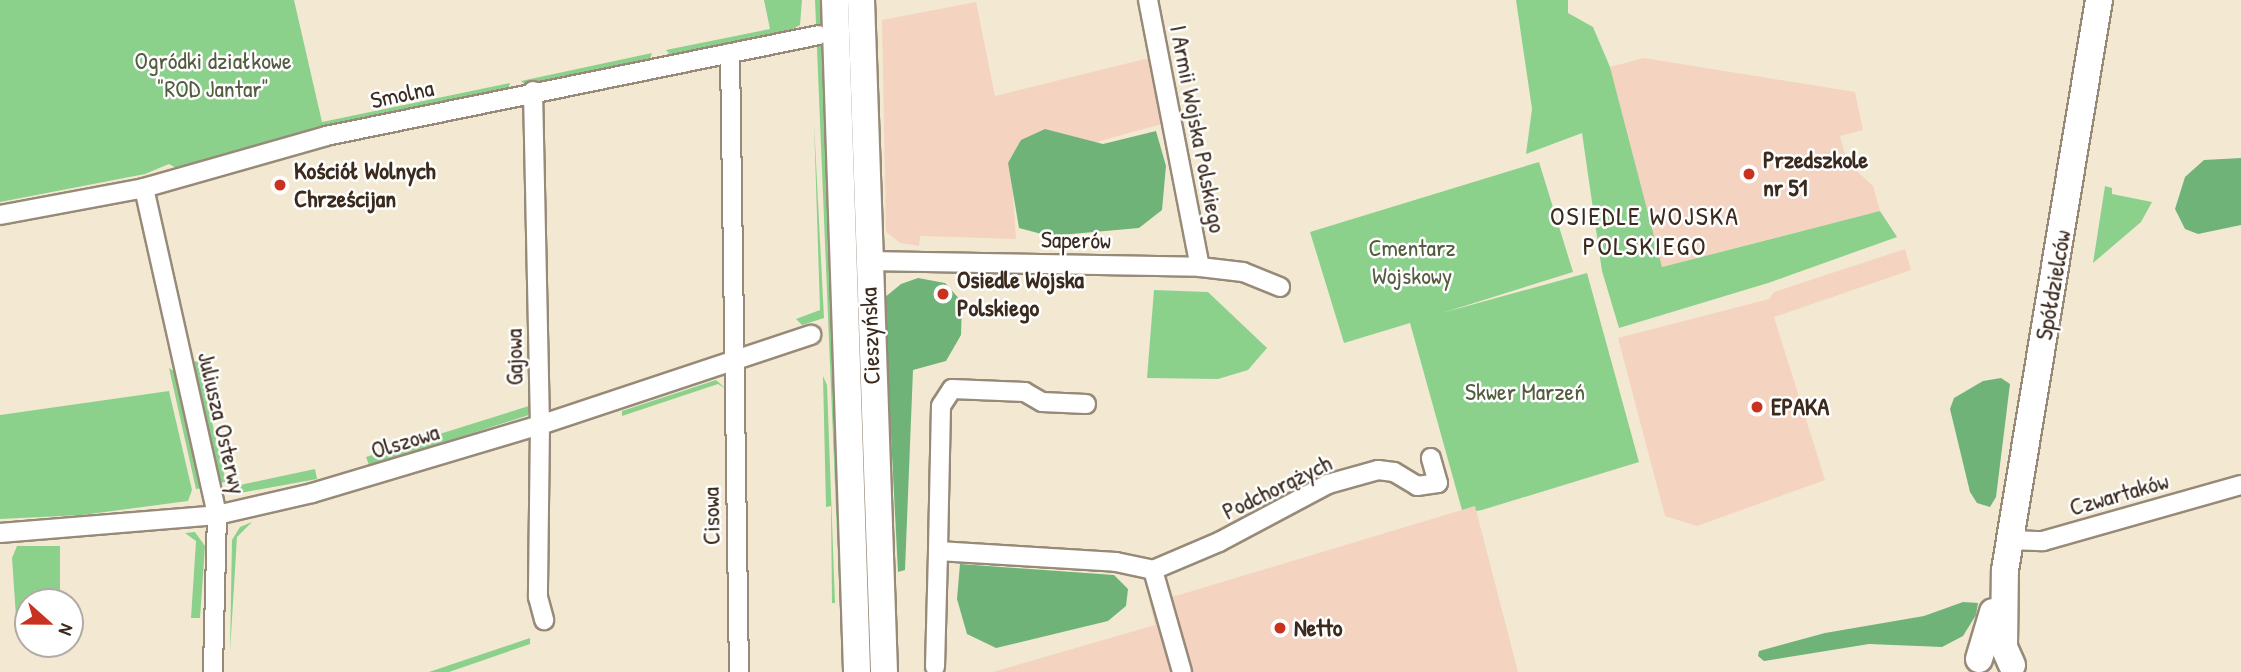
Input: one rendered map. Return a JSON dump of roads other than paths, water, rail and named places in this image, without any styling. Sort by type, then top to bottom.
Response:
[{"type":"main road","name":"Cieszyńska","points":[[835,0],[857,672]]},
{"type":"main road","name":"Cieszyńska","points":[[861,0],[867,261],[884,672]]},
{"type":"main road","name":"Spółdzielców","points":[[2016,670],[2004,647],[2005,570],[2099,0]]},
{"type":"main road","name":"Spółdzielców","points":[[1968,668],[2005,570]]},
{"type":"main road","points":[[1968,668],[1996,657],[2016,670]]},
{"type":"street","name":"I Armii Wojska Polskiego","points":[[1148,0],[1200,267]]},
{"type":"street","name":"Smolna","points":[[0,215],[144,188],[326,136],[818,35]]},
{"type":"street","points":[[730,53],[733,359]]},
{"type":"street","name":"Gajowa","points":[[533,92],[540,425],[538,597],[544,620]]},
{"type":"street","name":"Juliusza Osterwy","points":[[144,188],[217,515],[213,672]]},
{"type":"street","name":"Saperów","points":[[867,261],[1200,267],[1243,272],[1280,287]]},
{"type":"street","name":"Olszowa","points":[[0,533],[217,515],[394,470],[540,425],[811,335]]},
{"type":"street","name":"Cisowa","points":[[733,359],[739,672]]},
{"type":"street","points":[[935,667],[941,406],[952,389],[1025,393],[1042,402],[1086,404]]},
{"type":"street","name":"Podchorążych","points":[[1153,570],[1219,542],[1328,484],[1378,471],[1394,472],[1418,486],[1438,483],[1431,458]]},
{"type":"street","name":"Czwartaków","points":[[2010,540],[2043,541],[2241,485]]},
{"type":"street","points":[[938,551],[1116,562],[1153,570],[1182,672]]},
{"type":"place","name":"Przedszkole nr 51","points":[[1749,174]]},
{"type":"place","name":"Kościół Wolnych Chrześcijan","points":[[280,185]]},
{"type":"place","name":"Osiedle Wojska Polskiego","points":[[943,294]]},
{"type":"place","name":"EPAKA","points":[[1757,407]]},
{"type":"place","name":"Netto","points":[[1280,628]]},
{"type":"district","name":"OSIEDLE WOJSKA POLSKIEGO","points":[[1645,231]]},
{"type":"park label","name":"Ogródki działkowe \"ROD Jantar\"","points":[[213,75]]},
{"type":"park label","name":"Cmentarz Wojskowy","points":[[1412,262]]},
{"type":"park label","name":"Skwer Marzeń","points":[[1525,392]]}]
